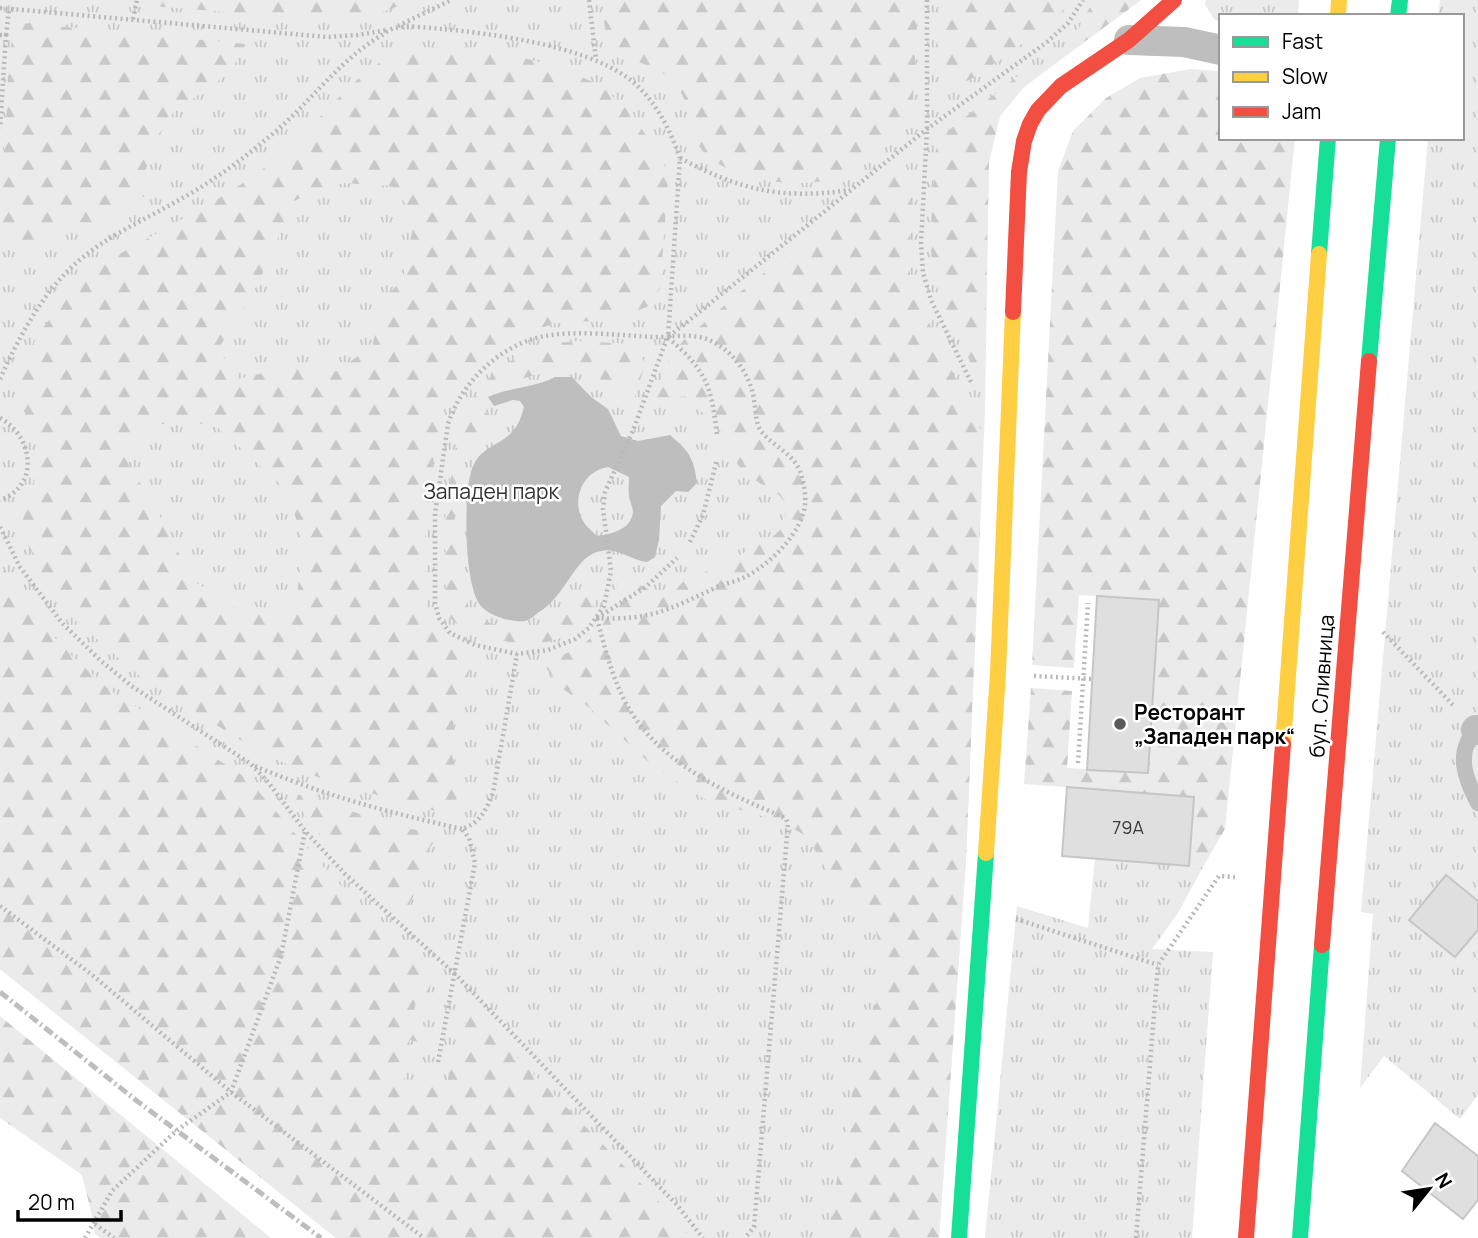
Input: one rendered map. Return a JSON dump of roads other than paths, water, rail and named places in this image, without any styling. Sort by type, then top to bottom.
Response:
[{"type":"main road","points":[[959,1238],[998,673],[1019,172],[1023,142],[1031,122],[1045,102],[1072,79],[1129,40],[1174,0]]},
{"type":"main road","name":"бул. Сливница","points":[[1246,1238],[1328,140]]},
{"type":"main road","name":"бул. Сливница","points":[[1300,1238],[1388,140]]},
{"type":"street","points":[[1129,40],[1184,42],[1219,50]]},
{"type":"lane","points":[[1477,730],[1466,740],[1463,758],[1466,774],[1478,803]]},
{"type":"railway","points":[[0,992],[137,1101],[321,1238]]},
{"type":"place","name":"Ресторант „Западен парк“","points":[[1120,724]]},
{"type":"park label","name":"Западен парк","points":[[491,491]]}]
